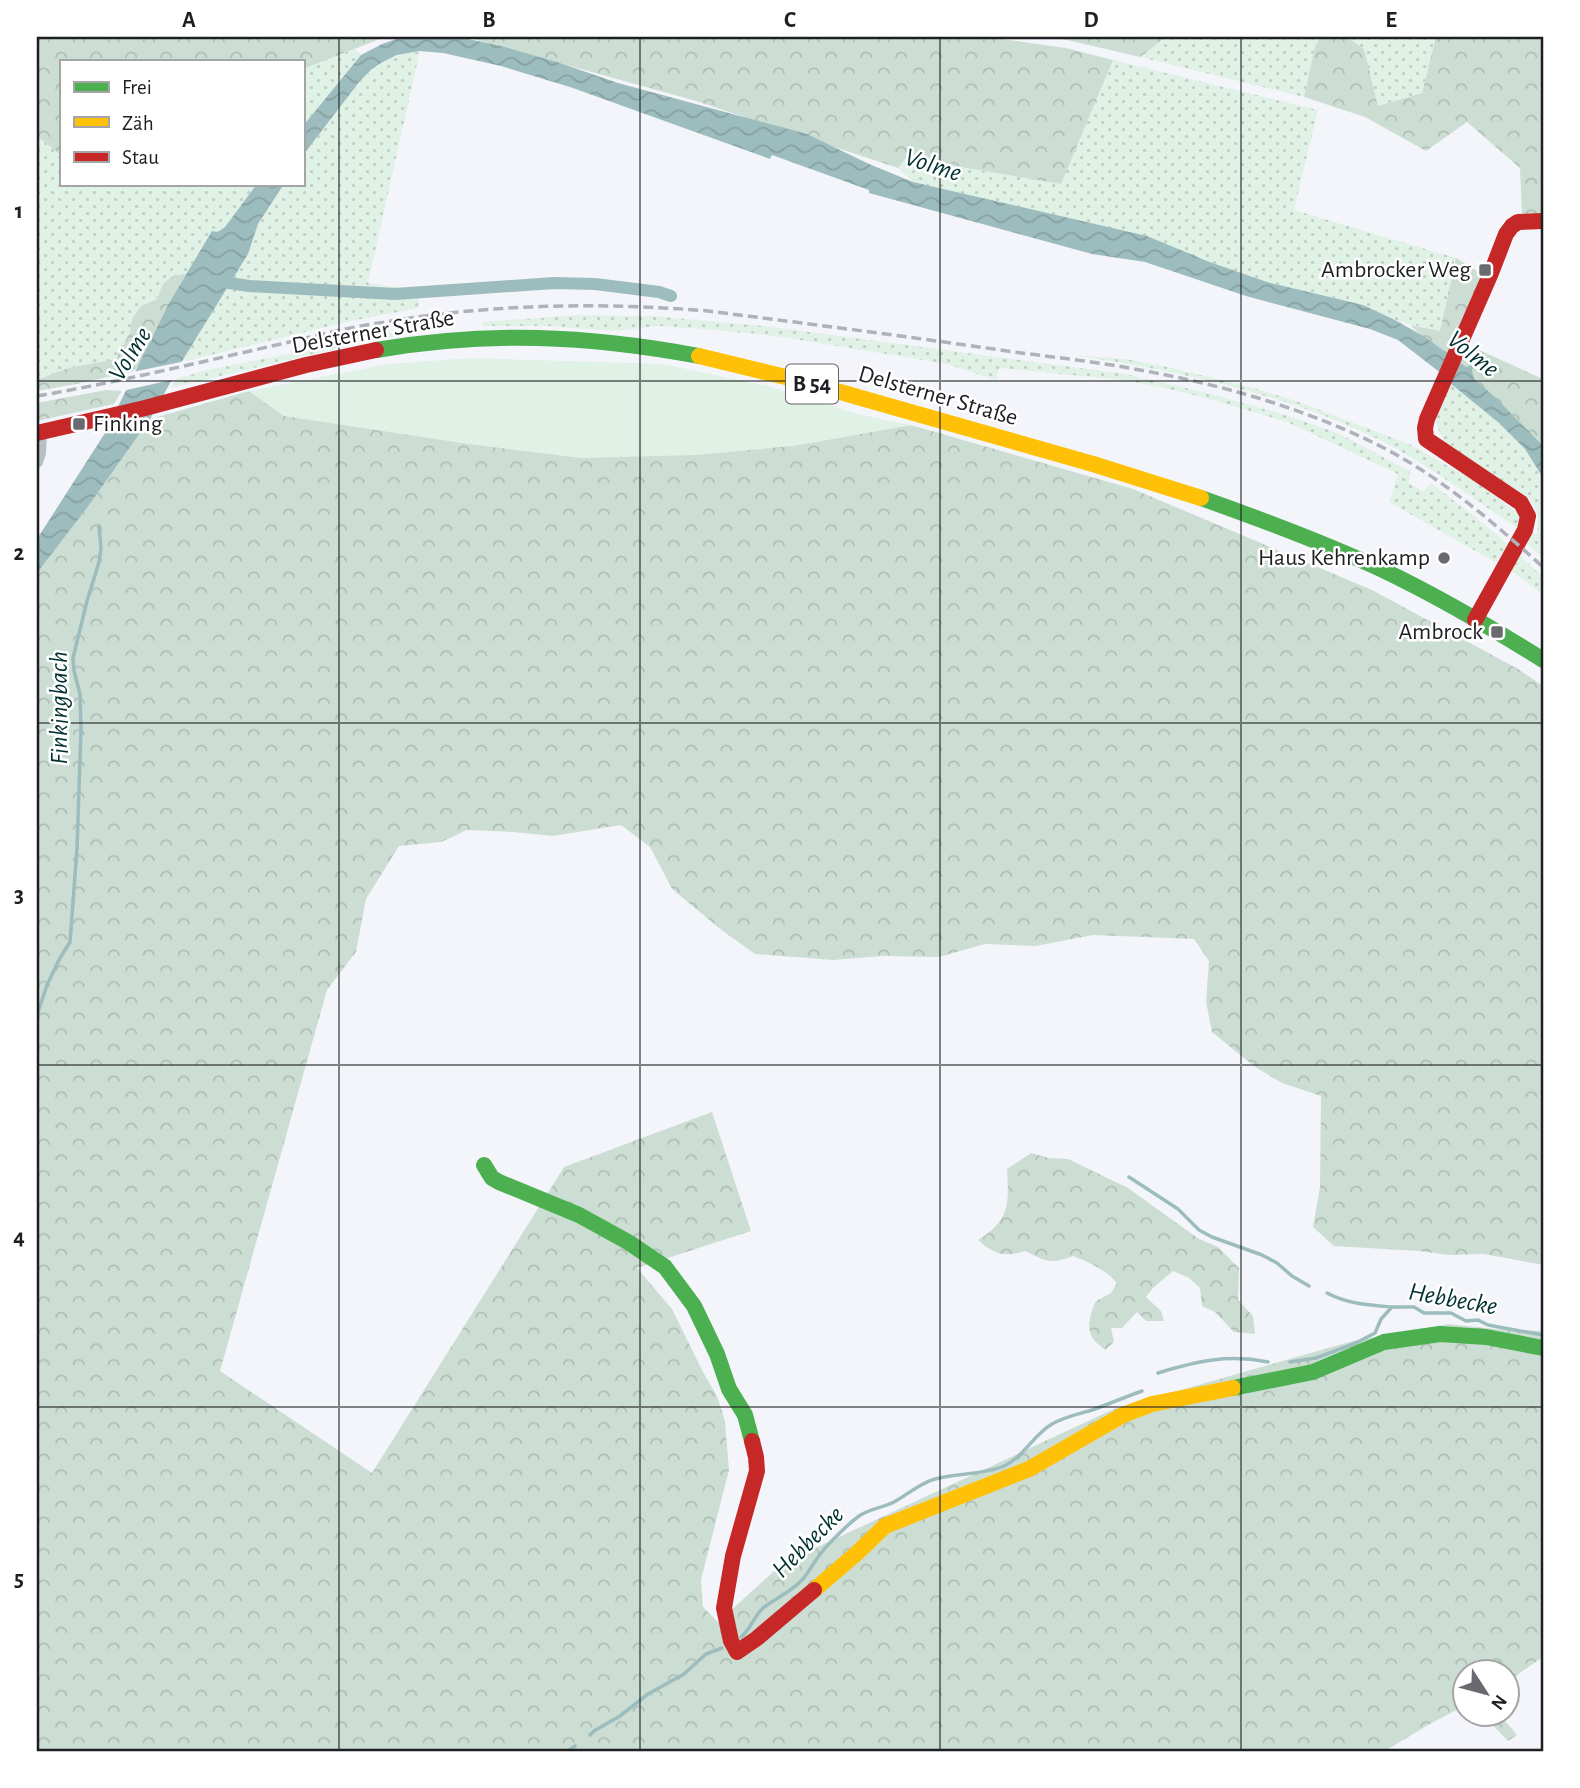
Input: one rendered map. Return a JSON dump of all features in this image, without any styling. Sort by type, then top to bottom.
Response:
[{"type":"street","points":[[1475,620],[1525,530],[1528,516],[1521,503],[1426,439],[1425,428],[1509,229],[1518,222],[1543,221]]},
{"type":"street","name":"Delsterner Straße","points":[[39,432],[346,355],[429,341],[537,336],[669,350],[767,372],[966,428],[1164,486],[1265,521],[1401,579],[1543,660]]},
{"type":"street","points":[[37,462],[40,453],[39,432]]},
{"type":"street","points":[[484,1166],[492,1178],[499,1182],[579,1215],[665,1267],[694,1306],[717,1354],[729,1389],[745,1415],[756,1457],[757,1471],[733,1556],[724,1608],[731,1641],[737,1652],[846,1563],[885,1526],[1029,1469],[1123,1415],[1152,1404],[1313,1372],[1384,1342],[1440,1334],[1486,1337],[1543,1348]]},
{"type":"green space","points":[[37,37],[385,37],[304,69],[304,60],[60,60],[60,154],[37,136]]},
{"type":"green space","points":[[466,37],[988,37],[1066,48],[1113,60],[1061,184],[906,158],[898,168],[696,101]]},
{"type":"green space","points":[[1054,37],[1166,37],[1140,57]]},
{"type":"green space","points":[[1166,37],[1320,37],[1315,47],[1304,97],[1140,57]]},
{"type":"green space","points":[[1320,37],[1347,37],[1364,49],[1378,106],[1422,93],[1436,37],[1543,37],[1543,216],[1522,216],[1520,168],[1467,122],[1426,151],[1365,117],[1304,97],[1315,47]]},
{"type":"green space","points":[[1347,37],[1436,37],[1422,93],[1378,106],[1364,49]]},
{"type":"green space","points":[[355,49],[361,55],[304,125],[304,69]]},
{"type":"green space","points":[[420,51],[368,283],[418,290],[419,308],[351,321],[186,361],[184,358],[248,254],[258,224],[283,186],[304,186],[304,153],[308,147],[366,76],[384,62],[406,53]]},
{"type":"green space","points":[[1113,60],[1318,110],[1294,210],[1456,258],[1440,332],[1395,320],[1363,305],[1267,282],[1207,261],[981,198],[913,182],[898,168],[906,158],[1060,184]]},
{"type":"green space","points":[[37,136],[60,154],[60,186],[256,186],[225,227],[215,232],[186,274],[168,279],[154,301],[132,319],[130,332],[116,360],[68,368],[37,380]]},
{"type":"green space","points":[[1456,258],[1484,275],[1457,340],[1543,379],[1543,447],[1410,325],[1440,331]]},
{"type":"green space","points":[[186,274],[139,365],[132,372],[37,391],[37,380],[68,368],[116,359],[130,332],[132,319],[141,306],[157,299],[163,284],[174,275]]},
{"type":"green space","points":[[578,315],[653,316],[764,326],[1126,374],[1211,394],[1340,434],[1410,471],[1409,483],[1423,492],[1431,483],[1509,545],[1495,562],[1389,502],[1398,474],[1287,422],[1165,388],[1124,380],[999,368],[996,380],[947,364],[776,336],[705,329],[657,326],[615,331],[546,326],[483,326],[483,322]]},
{"type":"green space","points":[[402,331],[403,335],[171,388],[176,379],[203,371]]},
{"type":"green space","points":[[1073,355],[1126,359],[1257,389],[1299,402],[1411,445],[1476,482],[1519,514],[1518,528],[1401,451],[1309,410],[1232,386]]},
{"type":"green space","points":[[471,358],[663,364],[768,386],[857,414],[911,425],[792,446],[696,455],[581,458],[284,416],[249,391],[388,364]]},
{"type":"green space","points":[[1450,383],[1499,423],[1525,449],[1543,478],[1543,558],[1525,542],[1537,532],[1538,515],[1531,500],[1446,445],[1436,424],[1438,409]]},
{"type":"green space","points":[[106,390],[122,391],[114,404],[37,421],[37,403]]},
{"type":"green space","points":[[249,391],[284,416],[792,446],[911,425],[1133,489],[1372,590],[1518,669],[1543,686],[1543,1265],[1484,1254],[1449,1255],[1334,1246],[1313,1227],[1320,1187],[1321,1096],[1282,1083],[1255,1067],[1212,1032],[1206,1002],[1209,961],[1194,939],[1093,935],[1036,946],[985,944],[939,957],[883,956],[833,960],[755,954],[672,889],[650,847],[621,825],[553,836],[467,830],[441,842],[399,846],[366,899],[356,952],[327,990],[220,1371],[372,1473],[564,1167],[712,1112],[751,1231],[637,1268],[672,1309],[717,1396],[725,1421],[729,1470],[701,1580],[703,1607],[718,1622],[783,1563],[1114,1409],[1353,1341],[1449,1324],[1543,1331],[1543,1657],[1520,1673],[1520,1658],[1450,1658],[1450,1713],[1385,1751],[37,1751],[37,573],[150,419]]},
{"type":"green space","points":[[1518,554],[1543,577],[1543,595],[1510,570]]},
{"type":"green space","points":[[1031,1153],[1068,1159],[1128,1188],[1199,1239],[1218,1247],[1239,1268],[1238,1300],[1253,1316],[1255,1334],[1234,1332],[1215,1312],[1202,1306],[1200,1288],[1189,1278],[1173,1271],[1146,1297],[1161,1311],[1164,1321],[1146,1321],[1137,1312],[1122,1328],[1111,1328],[1114,1342],[1105,1350],[1093,1339],[1089,1323],[1096,1301],[1111,1293],[1117,1283],[1112,1278],[1097,1267],[1073,1256],[1053,1261],[1025,1251],[1000,1253],[989,1249],[978,1240],[989,1233],[1002,1218],[1007,1202],[1007,1169]]},
{"type":"green space","points":[[1496,1728],[1511,1728],[1517,1735],[1508,1741]]},
{"type":"water","points":[[402,37],[459,37],[501,46],[618,83],[807,134],[913,182],[1147,236],[1267,282],[1363,305],[1425,337],[1466,367],[1474,364],[1474,379],[1543,446],[1543,478],[1525,449],[1499,423],[1398,340],[1370,329],[1246,296],[1145,262],[1092,254],[869,193],[869,190],[772,155],[770,159],[570,87],[501,66],[443,53],[419,51],[397,55],[371,70],[360,81],[304,154],[304,125],[361,55]]},
{"type":"water","points":[[256,186],[283,186],[258,224],[248,254],[150,419],[37,573],[37,539],[105,433],[169,303],[212,231],[225,227]]},
{"type":"pier","points":[[186,361],[176,379],[122,391],[132,372]]},
{"type":"waterway","points":[[216,281],[249,286],[395,294],[554,283],[595,284],[671,296]]},
{"type":"waterway","name":"Finkingbach","points":[[38,1012],[47,985],[70,942],[77,849],[81,729],[80,694],[73,658],[99,562],[99,526]]},
{"type":"waterway","points":[[1129,1177],[1178,1209],[1199,1230],[1262,1255],[1309,1286]]},
{"type":"waterway","points":[[1327,1293],[1350,1302],[1392,1307]]},
{"type":"waterway","name":"Hebbecke","points":[[1290,1362],[1316,1358],[1375,1333],[1381,1319],[1392,1307],[1414,1307],[1424,1313],[1451,1313],[1466,1321],[1478,1320],[1488,1325],[1543,1335]]},
{"type":"waterway","name":"Hebbecke","points":[[1158,1373],[1213,1360],[1268,1362]]},
{"type":"waterway","name":"Hebbecke","points":[[741,1637],[763,1608],[798,1584],[818,1556],[859,1516],[894,1502],[929,1481],[1004,1466],[1052,1424],[1142,1391]]},
{"type":"waterway","name":"Hebbecke","points":[[590,1735],[648,1694],[684,1674],[706,1654],[722,1648]]},
{"type":"waterway","name":"Hebbecke","points":[[568,1751],[575,1746]]},
{"type":"railway","points":[[37,396],[346,329],[425,316],[546,306],[627,306],[708,311],[1115,366],[1194,381],[1258,398],[1321,420],[1404,459],[1466,502],[1543,567]]},
{"type":"traffic: fast","points":[[376,350],[459,340],[538,338],[617,344],[699,356]]},
{"type":"traffic: fast","points":[[1201,498],[1294,532],[1385,571],[1465,613],[1543,660]]},
{"type":"traffic: fast","points":[[484,1165],[492,1178],[499,1182],[579,1215],[628,1242],[665,1267],[694,1306],[717,1354],[729,1389],[745,1415],[752,1441]]},
{"type":"traffic: fast","points":[[1233,1388],[1313,1372],[1384,1342],[1440,1334],[1486,1337],[1543,1348]]},
{"type":"traffic: slow","points":[[699,356],[798,380],[1093,464],[1201,498]]},
{"type":"traffic: slow","points":[[814,1590],[885,1526],[1029,1469],[1123,1415],[1152,1404],[1233,1388]]},
{"type":"traffic: jam","points":[[1475,620],[1525,530],[1528,516],[1521,503],[1426,439],[1425,428],[1506,234],[1518,222],[1543,221]]},
{"type":"traffic: jam","points":[[37,433],[376,350]]},
{"type":"traffic: jam","points":[[752,1441],[757,1471],[733,1556],[724,1608],[731,1641],[737,1652],[814,1590]]},
{"type":"place","name":"Ambrocker Weg","points":[[1485,270]]},
{"type":"place","name":"Finking","points":[[79,424]]},
{"type":"place","name":"Haus Kehrenkamp","points":[[1444,558]]},
{"type":"place","name":"Ambrock","points":[[1497,632]]},
{"type":"water label","name":"Volme","points":[[933,165]]},
{"type":"water label","name":"Volme","points":[[130,354]]},
{"type":"water label","name":"Volme","points":[[1473,354]]}]
